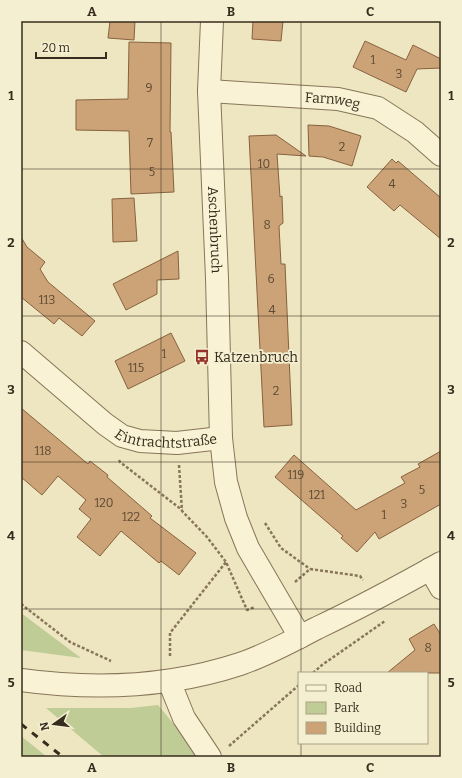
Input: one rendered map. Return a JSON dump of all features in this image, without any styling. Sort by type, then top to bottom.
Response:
[{"type":"street","name":"Aschenbruch","points":[[212,21],[209,91],[217,278],[221,438]]},
{"type":"street","name":"Farnweg","points":[[209,91],[338,98],[378,108],[415,132],[441,155]]},
{"type":"street","name":"Eintrachtstraße","points":[[21,352],[105,424],[122,436],[140,441],[177,443],[221,438],[226,482],[236,518],[248,548],[300,637]]},
{"type":"street","points":[[21,680],[49,684],[113,685],[138,685],[169,682],[242,663],[300,637],[375,600],[436,566],[441,588]]},
{"type":"street","points":[[169,682],[184,718],[219,752]]},
{"type":"path","points":[[105,424],[120,462],[182,511],[207,537],[226,562],[247,610],[277,597]]},
{"type":"path","points":[[177,443],[182,511]]},
{"type":"path","points":[[264,523],[281,548],[310,569]]},
{"type":"path","points":[[169,682],[170,633],[226,562]]},
{"type":"path","points":[[21,604],[70,642],[116,664],[138,685]]},
{"type":"path","points":[[219,752],[298,686]]},
{"type":"green space","points":[[21,613],[81,658],[21,650]]},
{"type":"green space","points":[[158,705],[173,723],[197,757],[104,757],[46,708],[131,708]]},
{"type":"green space","points":[[21,736],[47,757],[21,757]]},
{"type":"building","points":[[110,21],[135,21],[134,40],[108,38]]},
{"type":"building","points":[[253,21],[283,21],[281,41],[252,39]]},
{"type":"building","points":[[365,41],[406,60],[413,45],[441,59],[441,68],[417,69],[406,92],[353,67]]},
{"type":"building","points":[[129,42],[171,43],[170,132],[174,192],[131,194],[129,131],[76,130],[76,100],[128,99]]},
{"type":"building","points":[[308,125],[329,126],[361,136],[352,166],[323,157],[309,156]]},
{"type":"building","points":[[276,135],[306,156],[277,154],[280,197],[282,196],[283,223],[279,226],[281,264],[285,264],[292,425],[264,427],[249,136]]},
{"type":"building","points":[[392,159],[396,163],[398,161],[441,198],[441,239],[400,205],[394,211],[367,187]]},
{"type":"building","points":[[134,198],[137,241],[113,242],[112,199]]},
{"type":"building","points":[[21,237],[27,247],[45,262],[40,269],[48,282],[95,321],[82,336],[59,318],[54,324],[21,297]]},
{"type":"building","points":[[178,251],[179,279],[157,280],[157,294],[126,310],[113,284]]},
{"type":"building","points":[[171,333],[185,361],[128,389],[115,361]]},
{"type":"building","points":[[21,408],[88,464],[90,461],[108,475],[107,477],[152,516],[150,518],[196,553],[179,575],[161,561],[159,563],[121,531],[100,556],[77,537],[91,519],[79,509],[86,500],[58,476],[42,495],[21,477]]},
{"type":"building","points":[[441,451],[441,504],[379,539],[375,532],[357,552],[341,538],[343,536],[275,477],[294,455],[356,510],[405,483],[401,477],[420,467],[418,464]]},
{"type":"building","points":[[434,624],[441,635],[441,673],[388,672],[415,650],[409,639]]},
{"type":"railway","points":[[21,724],[63,757]]},
{"type":"place","name":"Katzenbruch","points":[[202,357]]}]
